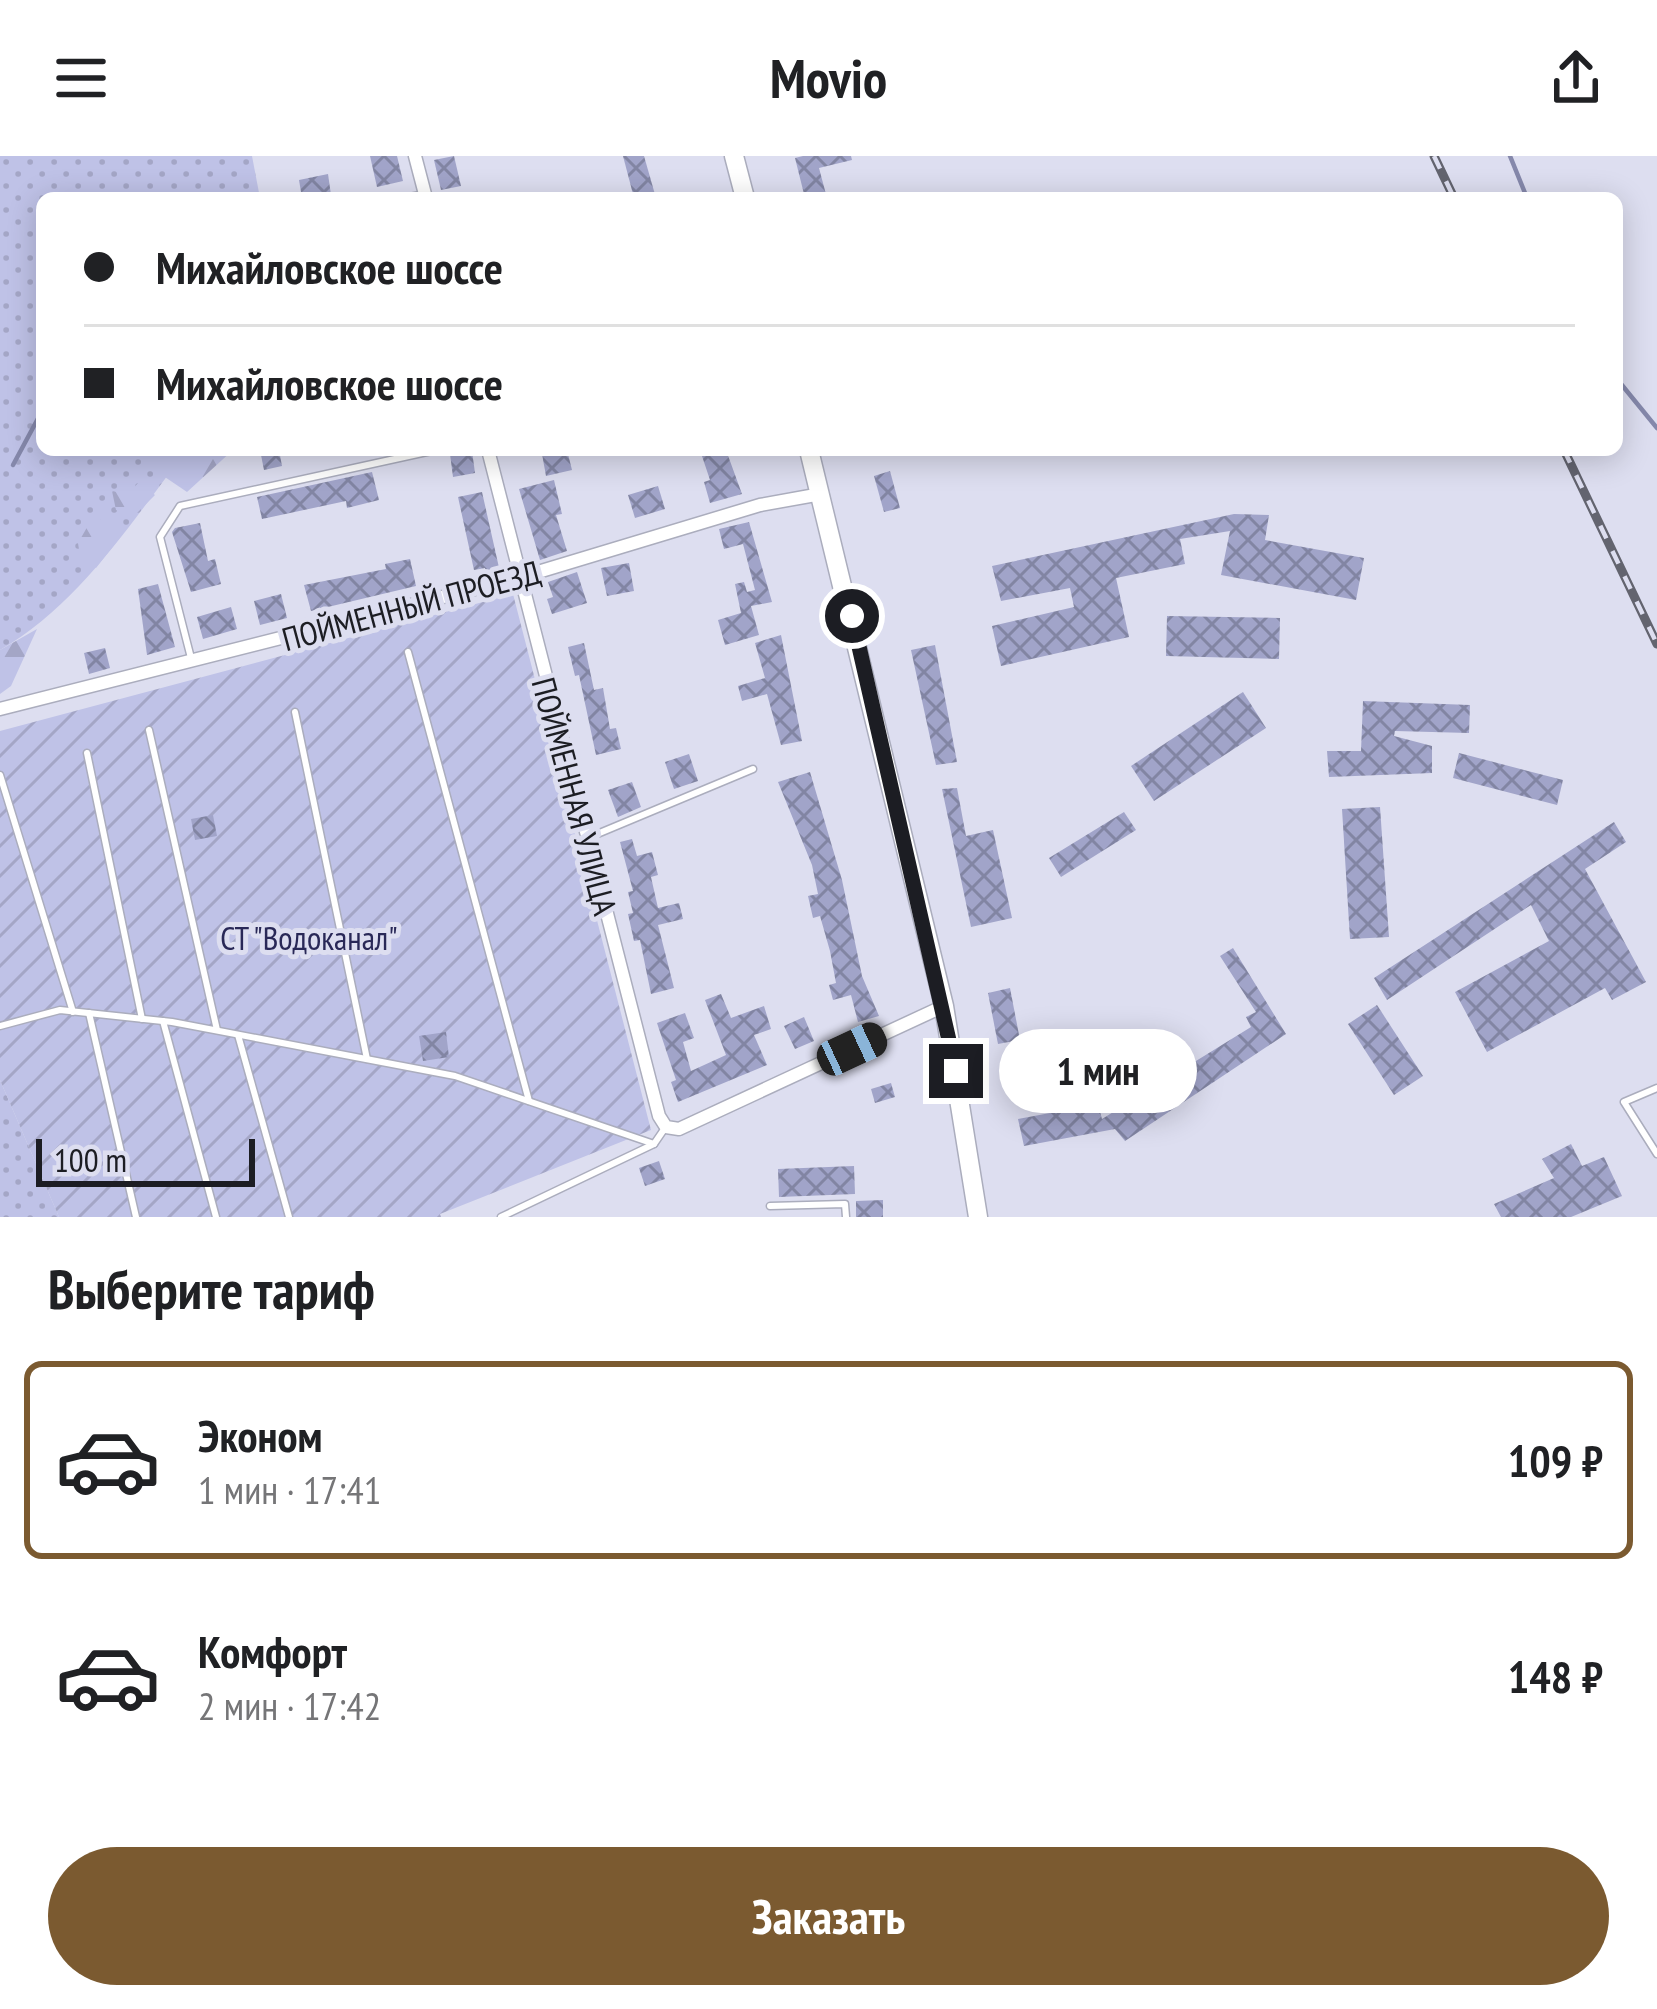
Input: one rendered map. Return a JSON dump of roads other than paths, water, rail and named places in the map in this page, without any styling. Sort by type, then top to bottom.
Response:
[{"type":"main road","points":[[734,156],[743,192]]},
{"type":"main road","points":[[810,456],[944,1006],[978,1217]]},
{"type":"street","points":[[415,156],[425,192]]},
{"type":"street","name":"ПОЙМЕННАЯ УЛИЦА","points":[[489,456],[658,1115],[672,1128]]},
{"type":"street","name":"ПОЙМЕННЫЙ ПРОЕЗД","points":[[0,709],[518,578],[760,505],[820,494]]},
{"type":"street","points":[[672,1128],[944,1006]]},
{"type":"lane","points":[[192,661],[160,538],[180,506],[409,456]]},
{"type":"lane","points":[[408,652],[529,1101]]},
{"type":"lane","points":[[295,712],[368,1060]]},
{"type":"lane","points":[[149,730],[217,1030]]},
{"type":"lane","points":[[87,753],[142,1019]]},
{"type":"lane","points":[[586,838],[753,769]]},
{"type":"lane","points":[[0,775],[73,1012]]},
{"type":"lane","points":[[0,1027],[59,1010],[217,1030],[455,1076],[654,1144]]},
{"type":"lane","points":[[89,1013],[136,1217]]},
{"type":"lane","points":[[163,1021],[216,1217]]},
{"type":"lane","points":[[238,1035],[290,1217]]},
{"type":"lane","points":[[1657,1088],[1624,1102],[1657,1154]]},
{"type":"lane","points":[[501,1217],[654,1144],[672,1128]]},
{"type":"lane","points":[[770,1206],[845,1204],[846,1217]]},
{"type":"waterway","points":[[1510,156],[1525,192]]},
{"type":"waterway","points":[[1623,386],[1657,428]]},
{"type":"waterway","points":[[13,465],[36,422]]},
{"type":"railway","points":[[1434,156],[1451,192]]},
{"type":"railway","points":[[1567,456],[1657,644]]},
{"type":"park label","name":"СТ \"Водоканал\"","points":[[309,937]]}]
